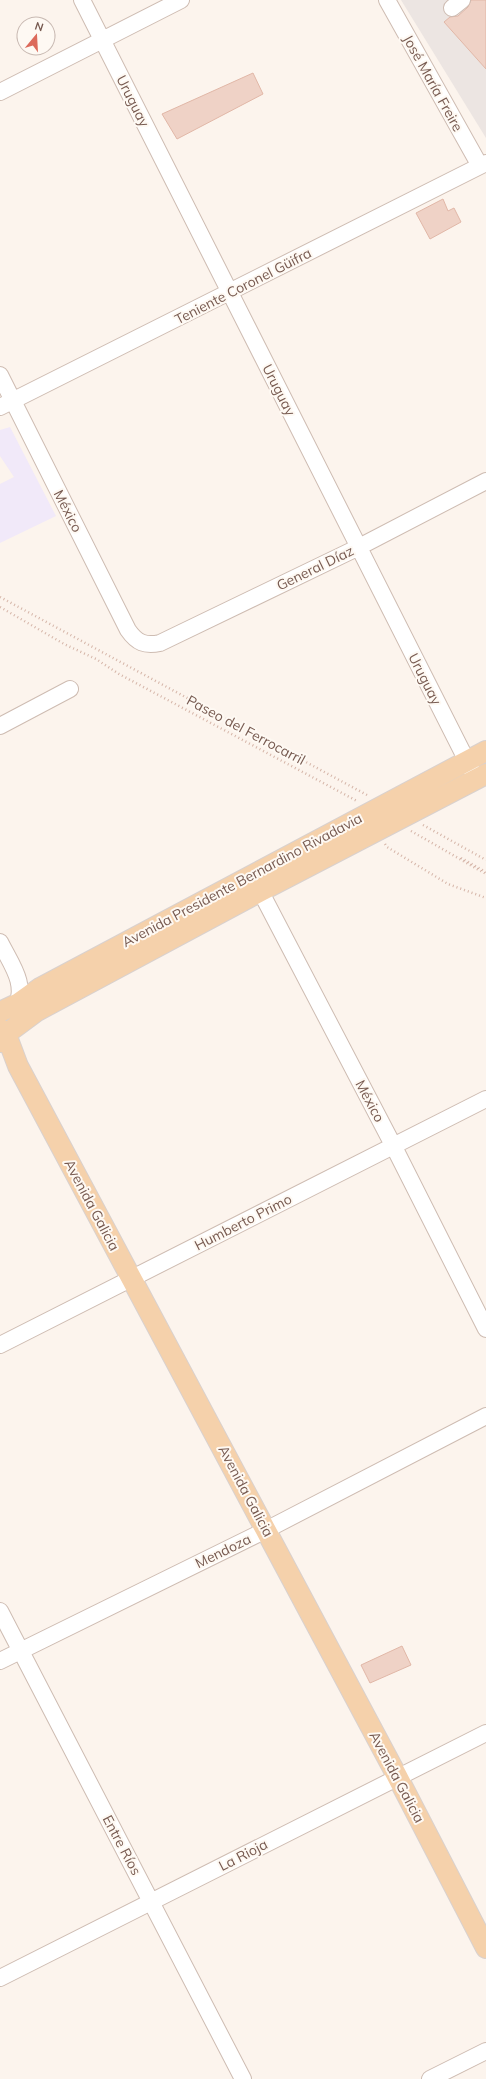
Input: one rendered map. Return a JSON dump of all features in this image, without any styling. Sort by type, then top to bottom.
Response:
[{"type":"main road","name":"Avenida Presidente Bernardino Rivadavia","points":[[2,1035],[37,1011],[256,883],[379,807],[486,751]]},
{"type":"main road","name":"Avenida Presidente Bernardino Rivadavia","points":[[0,1012],[19,1003],[40,988],[256,883],[398,825],[481,777]]},
{"type":"main road","name":"Avenida Galicia","points":[[2,1035],[397,1776],[486,1948]]},
{"type":"street","name":"Uruguay","points":[[82,0],[467,762],[481,777]]},
{"type":"street","points":[[0,92],[182,0]]},
{"type":"street","name":"José María Freire","points":[[387,0],[483,165]]},
{"type":"street","name":"Teniente Coronel Güifra","points":[[6,404],[483,165]]},
{"type":"street","name":"México","points":[[0,375],[6,404],[128,630],[141,644]]},
{"type":"street","name":"General Díaz","points":[[141,644],[149,645],[160,643],[359,547],[486,481]]},
{"type":"street","points":[[0,726],[70,689]]},
{"type":"street","name":"México","points":[[256,883],[393,1145],[486,1329]]},
{"type":"street","points":[[0,942],[19,979],[21,990],[19,1003],[2,1035]]},
{"type":"street","name":"Humberto Primo","points":[[0,1345],[486,1099]]},
{"type":"street","name":"Mendoza","points":[[0,1661],[266,1530],[486,1416]]},
{"type":"street","name":"Entre Ríos","points":[[0,1611],[152,1901],[243,2079]]},
{"type":"street","name":"La Rioja","points":[[0,1978],[397,1776],[486,1733]]},
{"type":"street","points":[[430,2079],[486,2051]]},
{"type":"path","points":[[0,597],[379,807]]},
{"type":"path","name":"Paseo del Ferrocarril","points":[[0,607],[64,644],[96,659],[119,674],[379,807]]},
{"type":"path","points":[[398,825],[486,860]]},
{"type":"path","points":[[398,825],[486,873]]},
{"type":"path","points":[[398,825],[486,873]]},
{"type":"path","points":[[398,825],[387,847],[448,884],[486,898]]},
{"type":"shaded area","points":[[401,0],[486,0],[486,138]]},
{"type":"shaded area","points":[[10,427],[56,516],[0,543],[0,484],[14,477],[0,456],[0,430]]},
{"type":"building","points":[[471,0],[486,0],[486,69],[444,22],[450,17],[458,16],[468,7]]},
{"type":"building","points":[[253,73],[263,94],[177,139],[162,114]]},
{"type":"building","points":[[443,199],[448,211],[454,208],[461,222],[430,239],[416,213]]},
{"type":"building","points":[[402,1646],[411,1665],[370,1683],[361,1665]]}]
